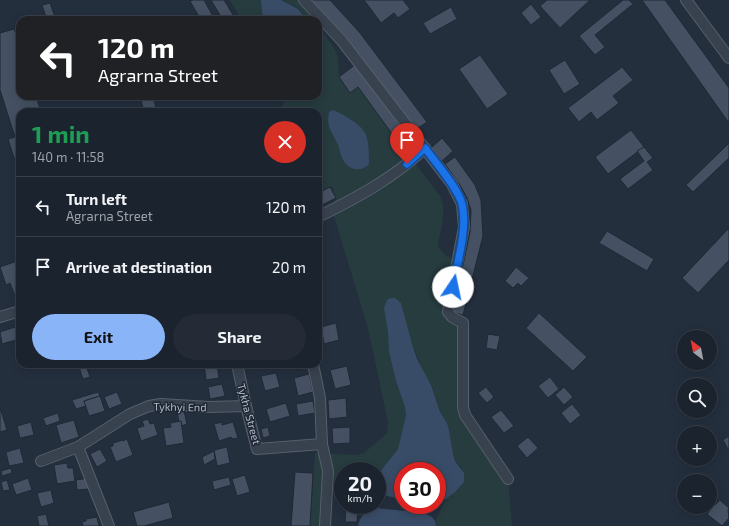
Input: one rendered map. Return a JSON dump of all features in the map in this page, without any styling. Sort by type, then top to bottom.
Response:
[{"type":"street","points":[[304,0],[319,16]]},
{"type":"street","points":[[686,0],[729,58]]},
{"type":"street","points":[[322,19],[342,41],[425,148],[452,184],[462,204],[464,227],[448,312],[452,317],[462,323],[463,407],[465,415],[508,479]]},
{"type":"street","points":[[322,215],[379,184],[413,159],[425,148]]},
{"type":"street","points":[[0,317],[16,312]]},
{"type":"street","name":"Tykha Street","points":[[238,368],[257,449],[322,444]]},
{"type":"street","points":[[315,368],[320,398],[322,444],[328,471],[325,526]]},
{"type":"street","name":"Tykhyi End","points":[[41,461],[78,447],[130,414],[149,406],[161,404],[208,408],[246,406]]},
{"type":"street","points":[[78,447],[110,526]]},
{"type":"green space","points":[[230,0],[261,0],[263,16],[240,16]]},
{"type":"green space","points":[[282,0],[303,0],[313,16],[304,16],[299,9]]},
{"type":"green space","points":[[322,30],[335,50],[338,58],[339,77],[350,92],[358,87],[440,196],[443,214],[438,244],[443,253],[457,262],[448,312],[463,323],[463,407],[508,479],[512,526],[436,526],[435,521],[438,514],[446,514],[446,499],[454,493],[462,469],[455,461],[447,423],[440,412],[431,385],[423,372],[412,344],[389,352],[406,415],[398,449],[386,464],[386,462],[334,462],[334,479],[328,472],[325,526],[310,526],[315,453],[355,455],[364,453],[387,433],[388,422],[368,328],[332,210],[336,198],[332,186],[323,190],[322,189],[322,108],[281,108],[285,100],[322,100]]},
{"type":"water","points":[[261,0],[281,0],[298,9],[304,16],[263,16]]},
{"type":"water","points":[[333,110],[351,120],[364,131],[367,138],[369,153],[369,164],[366,167],[362,169],[355,169],[348,166],[343,160],[328,122],[329,112]]},
{"type":"water","points":[[395,298],[401,303],[417,359],[431,385],[440,412],[447,423],[455,461],[464,473],[464,482],[446,499],[446,462],[394,462],[394,497],[386,495],[386,464],[398,449],[406,415],[389,352],[388,332],[384,308],[387,300]]},
{"type":"water","points":[[386,509],[394,510],[394,514],[426,514],[432,517],[436,526],[358,526],[360,519],[364,514],[386,514]]},
{"type":"building","points":[[204,0],[213,16],[199,16],[190,1]]},
{"type":"building","points":[[211,0],[224,0],[234,16],[221,16]]},
{"type":"building","points":[[310,0],[330,0],[360,33],[427,122],[415,130]]},
{"type":"building","points":[[364,0],[403,0],[410,9],[398,18],[394,13],[381,23]]},
{"type":"building","points":[[547,0],[590,0],[560,28],[540,6]]},
{"type":"building","points":[[623,0],[629,0],[633,4],[595,35],[605,47],[595,55],[579,36]]},
{"type":"building","points":[[642,0],[665,0],[729,88],[729,123]]},
{"type":"building","points":[[50,3],[55,16],[46,16],[42,5]]},
{"type":"building","points":[[531,4],[541,17],[531,25],[521,13]]},
{"type":"building","points":[[451,7],[457,19],[430,34],[423,23]]},
{"type":"building","points":[[14,29],[16,35],[16,100],[37,100],[40,108],[16,108],[16,164],[8,139],[15,137],[0,90],[0,33]]},
{"type":"building","points":[[480,55],[508,94],[487,109],[459,69]]},
{"type":"building","points":[[565,60],[580,84],[564,94],[549,70]]},
{"type":"building","points":[[356,64],[405,131],[395,138],[358,87],[350,93],[339,77]]},
{"type":"building","points":[[622,67],[633,80],[613,96],[619,103],[597,120],[591,112],[579,122],[568,108]]},
{"type":"building","points":[[141,100],[154,100],[156,108],[143,108]]},
{"type":"building","points":[[631,130],[644,147],[608,174],[595,157]]},
{"type":"building","points":[[442,138],[453,151],[442,161],[431,148]]},
{"type":"building","points":[[729,143],[729,158],[693,192],[686,185]]},
{"type":"building","points":[[644,147],[653,158],[647,162],[653,170],[628,189],[620,179],[644,161],[637,151]]},
{"type":"building","points":[[455,157],[475,185],[481,200],[483,236],[463,315],[453,312],[470,232],[471,210],[460,185],[445,164]]},
{"type":"building","points":[[330,187],[336,198],[322,205],[322,191]]},
{"type":"building","points":[[728,229],[729,260],[698,293],[682,278]]},
{"type":"building","points":[[607,231],[654,259],[647,271],[599,243]]},
{"type":"building","points":[[16,261],[16,296],[10,283],[6,285],[0,267]]},
{"type":"building","points":[[516,267],[529,278],[521,286],[518,283],[513,288],[505,281]]},
{"type":"building","points":[[539,313],[587,357],[573,371],[526,328]]},
{"type":"building","points":[[336,323],[339,340],[324,344],[322,327]]},
{"type":"building","points":[[15,327],[16,340],[2,344],[0,332]]},
{"type":"building","points":[[488,334],[500,336],[497,350],[486,348]]},
{"type":"building","points":[[347,366],[351,385],[335,389],[330,370]]},
{"type":"building","points":[[79,368],[87,368],[90,377],[83,379]]},
{"type":"building","points":[[204,368],[218,368],[219,378],[206,380]]},
{"type":"building","points":[[276,373],[280,387],[265,391],[261,376]]},
{"type":"building","points":[[309,374],[313,392],[298,396],[294,378]]},
{"type":"building","points":[[550,377],[559,389],[548,398],[538,386]]},
{"type":"building","points":[[222,384],[225,396],[210,399],[208,387]]},
{"type":"building","points":[[486,387],[494,397],[487,403],[478,393]]},
{"type":"building","points":[[564,387],[573,397],[564,405],[555,395]]},
{"type":"building","points":[[98,392],[100,396],[84,401],[86,406],[76,409],[72,400]]},
{"type":"building","points":[[117,392],[122,404],[109,409],[104,397]]},
{"type":"building","points":[[100,396],[105,411],[89,416],[84,401]]},
{"type":"building","points":[[346,398],[347,417],[329,419],[328,400]]},
{"type":"building","points":[[313,401],[315,413],[298,416],[296,404]]},
{"type":"building","points":[[286,403],[290,416],[270,422],[266,409]]},
{"type":"building","points":[[572,404],[581,415],[570,424],[561,413]]},
{"type":"building","points":[[0,407],[7,430],[0,432]]},
{"type":"building","points":[[501,410],[514,426],[504,433],[491,417]]},
{"type":"building","points":[[184,411],[187,424],[181,426],[181,421],[179,422],[177,412]]},
{"type":"building","points":[[58,413],[60,421],[46,426],[43,418]]},
{"type":"building","points":[[148,419],[150,424],[154,423],[158,435],[141,441],[137,428],[144,426],[142,421]]},
{"type":"building","points":[[74,420],[79,437],[61,443],[56,425]]},
{"type":"building","points":[[181,421],[184,443],[166,446],[163,428],[171,427],[170,423]]},
{"type":"building","points":[[31,422],[34,435],[20,438],[17,426]]},
{"type":"building","points":[[222,422],[222,425],[233,422],[238,438],[232,439],[231,437],[219,441],[214,424]]},
{"type":"building","points":[[268,427],[270,436],[263,438],[261,429]]},
{"type":"building","points":[[350,427],[350,443],[333,444],[332,428]]},
{"type":"building","points":[[729,436],[729,451],[723,440]]},
{"type":"building","points":[[528,437],[538,448],[527,458],[517,446]]},
{"type":"building","points":[[127,439],[133,455],[116,462],[110,447],[113,446],[113,443]]},
{"type":"building","points":[[227,447],[230,463],[217,466],[214,450]]},
{"type":"building","points":[[20,448],[24,463],[9,466],[6,452]]},
{"type":"building","points":[[100,449],[107,461],[97,467],[90,454]]},
{"type":"building","points":[[214,451],[215,459],[204,465],[202,457]]},
{"type":"building","points":[[67,463],[68,468],[73,468],[75,481],[57,484],[54,465]]},
{"type":"building","points":[[11,468],[12,473],[2,476],[1,471]]},
{"type":"building","points":[[295,472],[313,473],[310,526],[291,526]]},
{"type":"building","points":[[245,475],[250,492],[237,496],[232,479]]},
{"type":"building","points":[[229,477],[231,485],[214,490],[212,481]]},
{"type":"building","points":[[28,478],[32,490],[16,495],[12,484]]},
{"type":"building","points":[[89,478],[89,489],[77,490],[76,480]]},
{"type":"building","points":[[7,480],[10,490],[3,491],[1,482]]},
{"type":"building","points":[[51,490],[54,503],[41,507],[37,493]]},
{"type":"building","points":[[720,500],[729,508],[729,518],[722,526],[707,514],[717,514],[717,503]]},
{"type":"building","points":[[169,502],[173,518],[144,526],[137,526],[133,512]]},
{"type":"building","points":[[46,514],[49,526],[39,526],[37,516]]},
{"type":"building","points":[[346,514],[358,514],[357,522],[345,522]]},
{"type":"building","points":[[97,517],[99,526],[83,526],[82,522],[86,521],[86,519]]},
{"type":"route","points":[[407,164],[425,148],[452,184],[462,204],[464,227],[453,287]]}]
